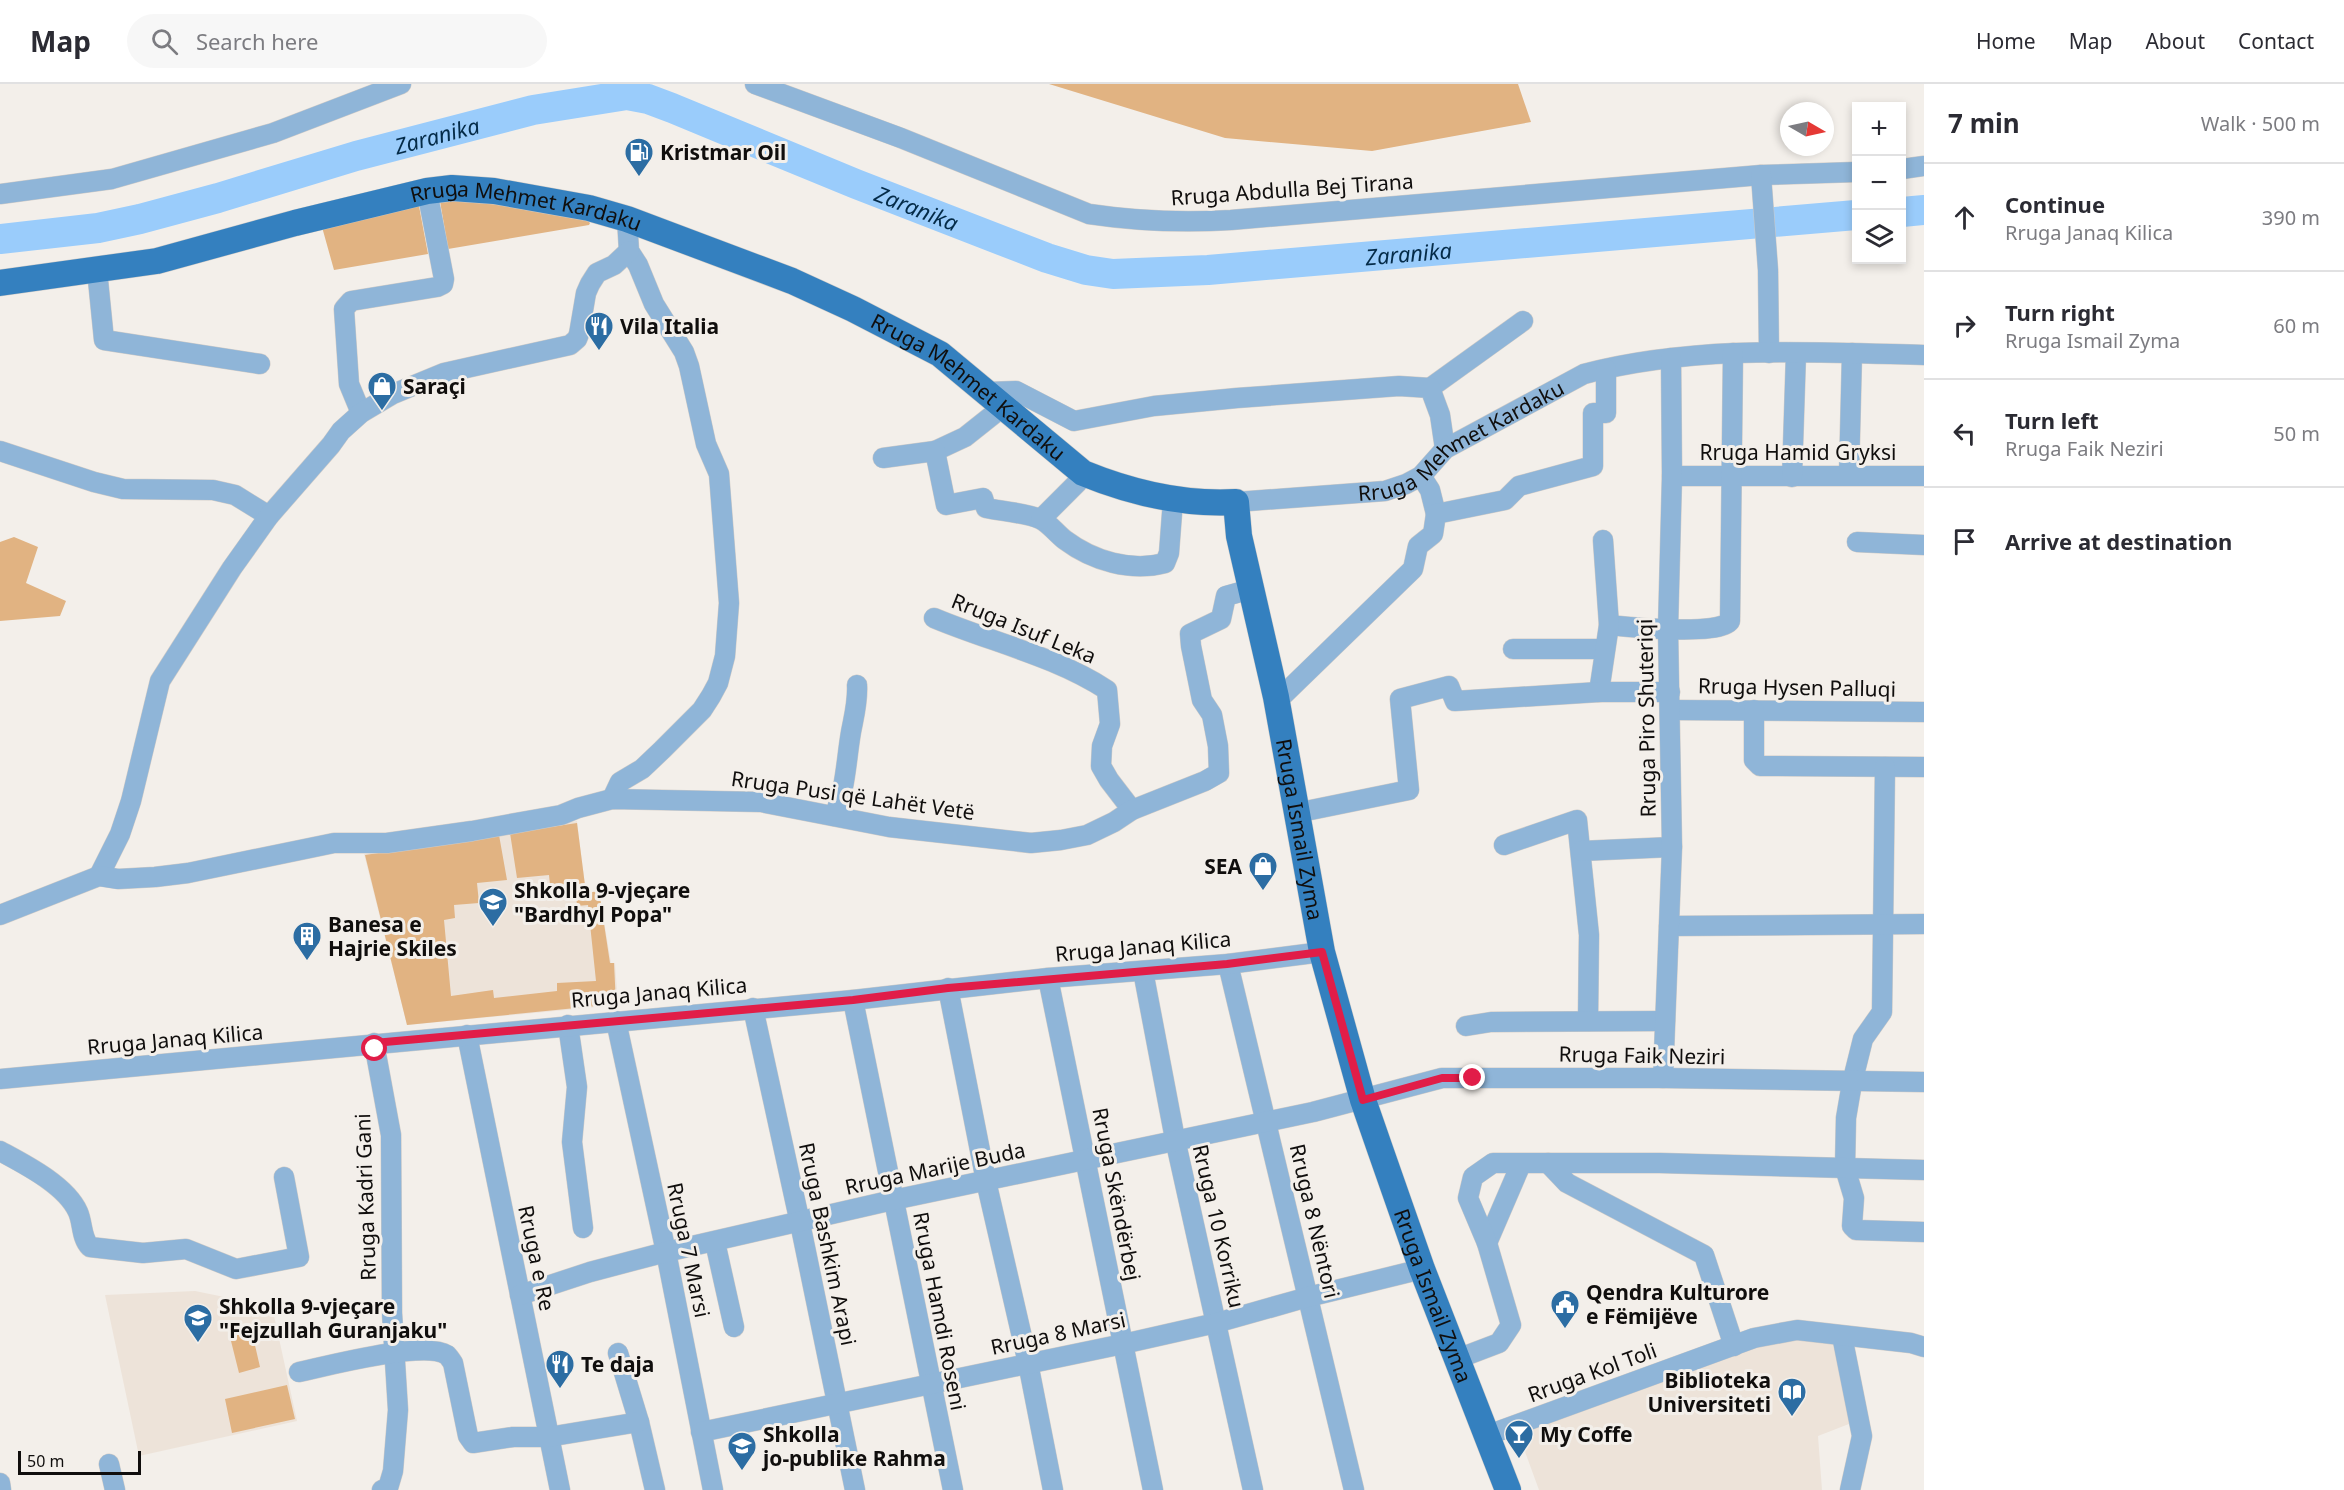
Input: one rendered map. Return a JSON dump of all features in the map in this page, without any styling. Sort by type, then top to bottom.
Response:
[{"type":"main road","name":"Rruga Mehmet Kardaku","points":[[0,283],[157,261],[295,223],[427,191],[452,189],[494,191],[589,208],[627,219],[792,281],[863,314],[940,354],[996,399],[1061,457],[1083,473],[1104,482],[1173,500],[1236,502]]},
{"type":"main road","name":"Rruga Ismail Zyma","points":[[1236,502],[1239,536],[1277,701],[1322,952],[1363,1100],[1422,1269],[1508,1490]]},
{"type":"street","points":[[0,194],[112,179],[273,133],[401,84]]},
{"type":"street","name":"Rruga Abdulla Bej Tirana","points":[[755,84],[900,138],[1089,214],[1117,218],[1184,223],[1761,175],[1852,172]]},
{"type":"street","points":[[1906,168],[1924,166]]},
{"type":"street","points":[[1761,175],[1768,270],[1769,353]]},
{"type":"street","points":[[361,413],[349,384],[344,309],[351,301],[437,287],[443,284],[444,279],[427,191]]},
{"type":"street","points":[[612,799],[620,782],[649,762],[702,710],[711,696],[718,683],[725,656],[729,603],[721,484],[706,444],[689,366],[684,352],[654,304],[638,265],[629,251],[627,219]]},
{"type":"street","points":[[99,876],[120,834],[131,801],[160,681],[219,588],[269,516],[331,446],[341,431],[361,413],[393,394],[444,373],[570,345],[579,334],[586,293],[590,284],[597,273],[614,266],[629,251]]},
{"type":"street","points":[[97,270],[104,340],[260,364]]},
{"type":"street","points":[[883,458],[934,451],[965,437],[996,399],[1016,391],[1074,421],[1154,406],[1225,399],[1399,386],[1430,388],[1523,321]]},
{"type":"street","points":[[1609,626],[1668,629],[1718,628],[1727,626],[1730,621],[1733,353]]},
{"type":"street","name":"Rruga Mehmet Kardaku","points":[[1236,502],[1385,491],[1406,484],[1421,476],[1445,449],[1584,374],[1605,369],[1671,358],[1733,353],[1924,355]]},
{"type":"street","points":[[1792,477],[1796,353]]},
{"type":"street","points":[[1849,476],[1852,353]]},
{"type":"street","name":"Rruga Piro Shuteriqi","points":[[1663,1078],[1672,847],[1668,629],[1672,476],[1671,358]]},
{"type":"street","points":[[1436,514],[1505,500],[1519,486],[1593,466],[1593,413],[1606,413],[1605,369]]},
{"type":"street","points":[[1430,388],[1440,415],[1445,449]]},
{"type":"street","points":[[0,451],[72,476],[123,489],[213,490],[234,495],[269,516]]},
{"type":"street","points":[[934,451],[946,505],[983,498],[986,508],[1041,519],[1066,541],[1098,560],[1119,565],[1154,566],[1165,563],[1169,553],[1173,500]]},
{"type":"street","points":[[1041,519],[1077,483],[1083,473]]},
{"type":"street","points":[[1277,701],[1413,569],[1418,546],[1433,534],[1436,514],[1430,490],[1421,476]]},
{"type":"street","name":"Rruga Hamid Gryksi","points":[[1672,476],[1924,476]]},
{"type":"street","points":[[1599,692],[1609,626],[1603,540]]},
{"type":"street","points":[[1857,542],[1924,545]]},
{"type":"street","name":"Rruga Pusi që Lahët Vetë","points":[[0,915],[99,876],[118,879],[155,877],[188,873],[334,843],[387,843],[472,831],[561,815],[612,799],[753,802],[889,827],[1031,843],[1088,834],[1114,822],[1132,810],[1205,781],[1219,773],[1218,746],[1212,715],[1202,700],[1190,634],[1221,619],[1226,596],[1251,589]]},
{"type":"street","name":"Rruga Isuf Leka","points":[[934,618],[1028,652],[1091,679],[1107,690],[1110,724],[1102,746],[1101,766],[1108,780],[1132,810]]},
{"type":"street","points":[[1513,649],[1605,650]]},
{"type":"street","points":[[834,816],[842,798],[852,729],[857,711],[857,685]]},
{"type":"street","name":"Rruga Hysen Palluqi","points":[[1296,813],[1409,790],[1400,699],[1449,686],[1455,701],[1599,692],[1754,710],[1924,712]]},
{"type":"street","points":[[1754,710],[1754,760],[1760,766],[1924,767]]},
{"type":"street","points":[[1885,767],[1882,1012],[1863,1039],[1852,1083],[1846,1118],[1845,1168],[1854,1198],[1852,1226],[1856,1230],[1924,1232]]},
{"type":"street","points":[[1504,845],[1577,820],[1589,935],[1588,1022]]},
{"type":"street","points":[[1581,850],[1672,847]]},
{"type":"street","points":[[1669,926],[1924,924]]},
{"type":"street","name":"Rruga Janaq Kilica","points":[[0,1079],[853,1000],[1048,978],[1227,964],[1322,952]]},
{"type":"street","name":"Rruga 8 Nëntori","points":[[1227,964],[1354,1490]]},
{"type":"street","name":"Rruga 10 Korriku","points":[[1143,971],[1175,1139],[1253,1490]]},
{"type":"street","name":"Rruga Skëndërbej","points":[[1048,978],[1087,1159],[1153,1490]]},
{"type":"street","points":[[948,988],[986,1181],[1028,1363],[1053,1490]]},
{"type":"street","name":"Rruga Hamdi Roseni","points":[[853,1000],[953,1490]]},
{"type":"street","name":"Rruga Bashkim Arapi","points":[[753,1008],[855,1490]]},
{"type":"street","name":"Rruga 7 Marsi","points":[[616,1021],[666,1252],[713,1490]]},
{"type":"street","points":[[1466,1026],[1491,1022],[1665,1021]]},
{"type":"street","points":[[568,1025],[577,1087],[572,1142],[583,1228]]},
{"type":"street","name":"Rruga e Re","points":[[467,1035],[560,1490]]},
{"type":"street","name":"Rruga Kadri Gani","points":[[374,1043],[391,1135],[391,1278],[398,1410],[393,1471],[387,1488],[382,1490]]},
{"type":"street","name":"Rruga Faik Neziri","points":[[1363,1100],[1442,1078],[1663,1078],[1852,1083],[1924,1082]]},
{"type":"street","name":"Rruga Marije Buda","points":[[520,1295],[590,1272],[666,1252],[893,1200],[1363,1100]]},
{"type":"street","points":[[0,1151],[37,1172],[62,1192],[78,1212],[90,1247],[143,1253],[186,1249],[234,1269],[298,1257],[284,1177]]},
{"type":"street","points":[[1458,1359],[1499,1343],[1511,1325],[1487,1243],[1468,1198],[1473,1177],[1493,1163],[1660,1163],[1924,1170]]},
{"type":"street","points":[[1548,1163],[1567,1184],[1704,1255],[1734,1346]]},
{"type":"street","points":[[1487,1243],[1521,1164]]},
{"type":"street","points":[[715,1242],[734,1327]]},
{"type":"street","name":"Rruga 8 Marsi","points":[[701,1432],[1216,1323],[1308,1297],[1422,1269]]},
{"type":"street","name":"Rruga Kol Toli","points":[[1488,1435],[1755,1338],[1797,1330],[1911,1343],[1924,1347]]},
{"type":"street","points":[[1842,1336],[1862,1436],[1850,1490]]},
{"type":"street","points":[[299,1371],[395,1352],[435,1352],[447,1355],[453,1363],[468,1436],[473,1443],[513,1437],[548,1437],[639,1422]]},
{"type":"street","points":[[618,1353],[639,1422],[655,1490]]},
{"type":"street","points":[[109,1464],[115,1490]]},
{"type":"street","points":[[0,1483],[2,1490]]},
{"type":"shaded area","points":[[1049,84],[1518,84],[1531,122],[1372,151],[1225,138]]},
{"type":"shaded area","points":[[440,201],[494,202],[587,220],[590,223],[448,249]]},
{"type":"shaded area","points":[[419,206],[428,254],[334,270],[322,227]]},
{"type":"shaded area","points":[[14,537],[38,547],[26,583],[66,601],[60,616],[0,621],[0,542]]},
{"type":"shaded area","name":"Shkolla 9-vjeçare \"Bardhyl Popa\"","points":[[577,821],[586,893],[599,891],[611,963],[615,963],[618,1005],[407,1025],[364,854]]},
{"type":"shaded area","points":[[577,823],[586,893],[599,891],[610,963],[614,963],[616,1004],[407,1025],[365,855],[499,835],[507,880],[477,883],[479,903],[454,905],[455,918],[444,920],[451,996],[493,990],[494,998],[557,991],[557,983],[596,981],[588,905],[577,906],[576,893],[551,895],[549,875],[517,878],[510,833]]},
{"type":"shaded area","name":"Shkolla 9-vjeçare \"Fejzullah Guranjaku\"","points":[[195,1291],[239,1300],[245,1313],[273,1311],[297,1421],[139,1456],[105,1295]]},
{"type":"shaded area","points":[[251,1328],[260,1367],[239,1373],[229,1333]]},
{"type":"shaded area","points":[[1797,1334],[1831,1338],[1854,1422],[1818,1436],[1822,1490],[1539,1490],[1517,1430],[1636,1386]]},
{"type":"shaded area","points":[[287,1385],[295,1419],[232,1433],[225,1399]]},
{"type":"waterway","name":"Zaranika","points":[[0,239],[98,228],[140,219],[356,156],[533,110],[627,95],[648,99],[672,108],[856,184],[1047,258],[1086,270],[1113,274],[1208,270],[1852,215]]},
{"type":"waterway","name":"Zaranika","points":[[1906,212],[1924,210]]},
{"type":"place","name":"Kristmar Oil","points":[[639,178]]},
{"type":"place","name":"Vila Italia","points":[[599,352]]},
{"type":"place","name":"Saraçi","points":[[382,412]]},
{"type":"place","name":"SEA","points":[[1263,892]]},
{"type":"place","name":"Shkolla 9-vjeçare \"Bardhyl Popa\"","points":[[493,928]]},
{"type":"place","name":"Banesa e Hajrie Skiles","points":[[307,962]]},
{"type":"place","name":"Qendra Kulturore e Fëmijëve","points":[[1565,1330]]},
{"type":"place","name":"Shkolla 9-vjeçare \"Fejzullah Guranjaku\"","points":[[198,1344]]},
{"type":"place","name":"Te daja","points":[[560,1390]]},
{"type":"place","name":"Biblioteka Universiteti","points":[[1792,1418]]},
{"type":"place","name":"My Coffe","points":[[1519,1460]]},
{"type":"place","name":"Shkolla jo-publike Rahma","points":[[742,1472]]},
{"type":"route","points":[[375,1049],[374,1043],[853,1000],[948,988],[1227,964],[1322,952],[1363,1100],[1442,1078],[1473,1078]]}]
